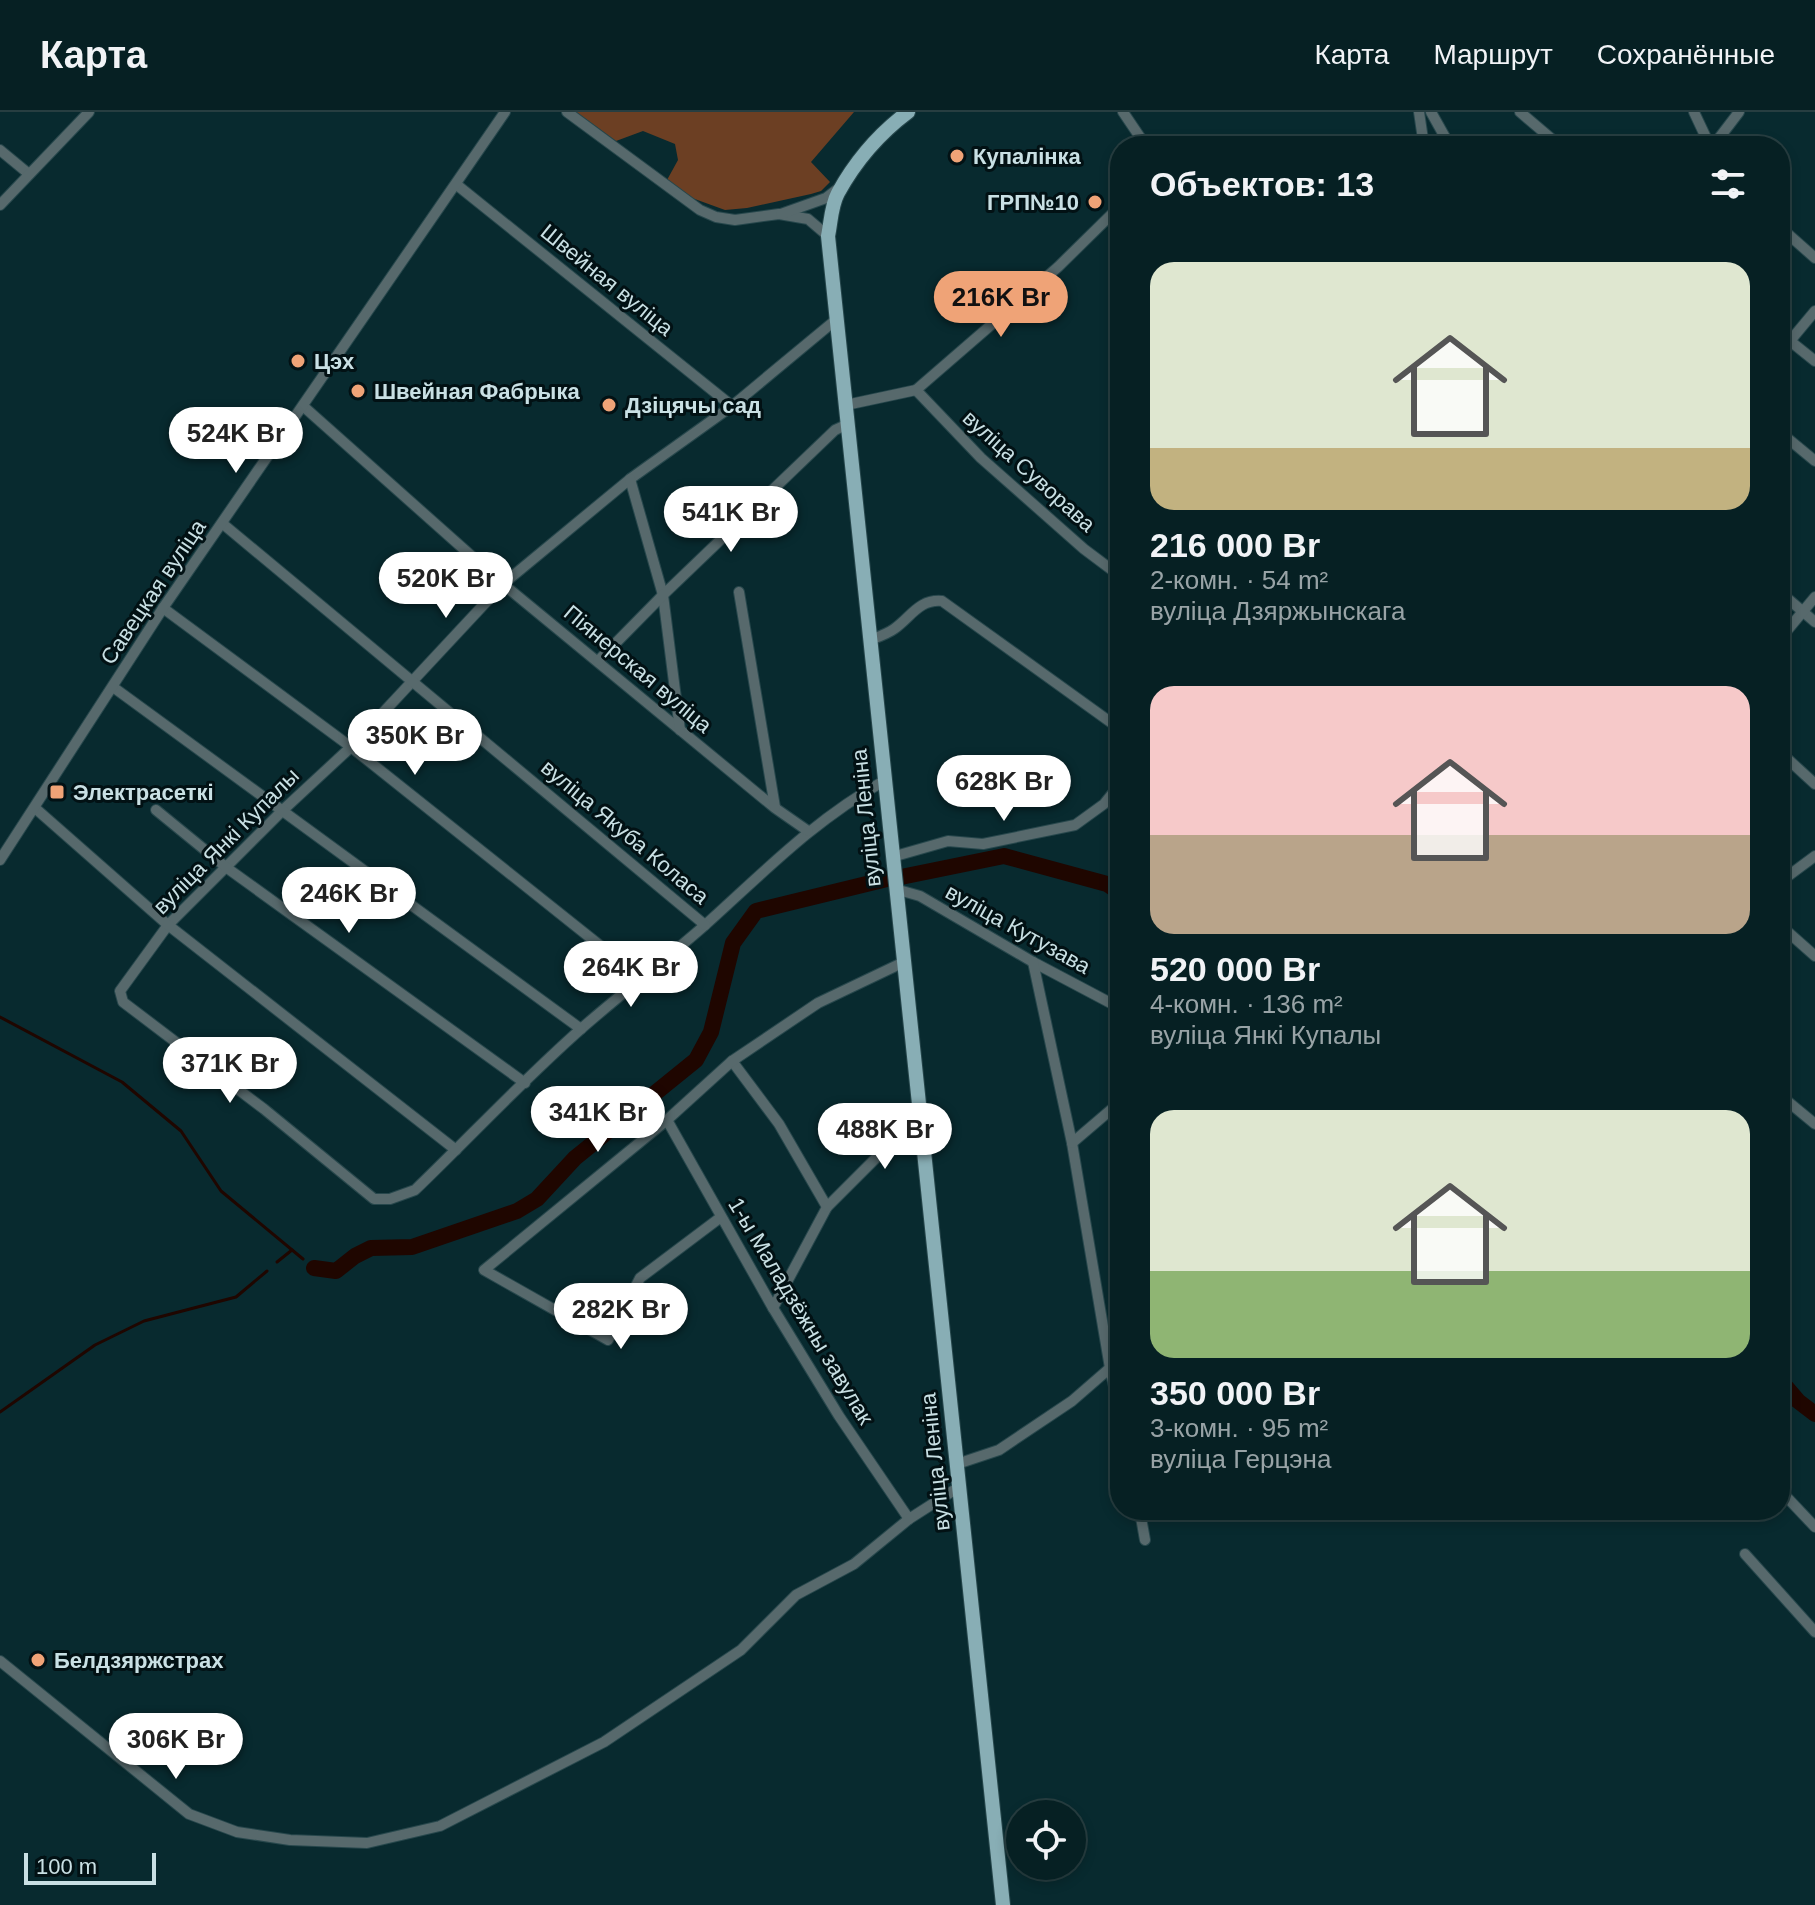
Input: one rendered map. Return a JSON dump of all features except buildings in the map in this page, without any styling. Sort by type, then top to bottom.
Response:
[{"type":"main road","name":"вуліца Леніна","points":[[908,112],[889,126],[871,146],[845,183],[834,205],[828,236],[1003,1905]]},
{"type":"street","points":[[0,205],[89,112]]},
{"type":"street","name":"Савецкая вуліца","points":[[0,860],[163,608],[505,112]]},
{"type":"street","points":[[567,112],[700,210],[716,217],[735,220],[779,214],[826,198],[845,183]]},
{"type":"street","points":[[1123,112],[1139,136]]},
{"type":"street","points":[[1419,112],[1423,136]]},
{"type":"street","points":[[1431,112],[1444,136]]},
{"type":"street","points":[[1520,112],[1548,136]]},
{"type":"street","points":[[1694,112],[1707,136]]},
{"type":"street","points":[[1720,136],[1739,112]]},
{"type":"street","points":[[0,150],[29,174]]},
{"type":"street","name":"Швейная вуліца","points":[[457,185],[732,406]]},
{"type":"street","points":[[779,214],[808,219],[828,236]]},
{"type":"street","points":[[846,405],[916,390],[1058,267],[1110,216]]},
{"type":"street","points":[[1790,236],[1815,258]]},
{"type":"street","points":[[1790,340],[1815,311]]},
{"type":"street","name":"вуліца Янкі Купалы","points":[[456,1150],[415,1190],[390,1199],[374,1199],[264,1109],[123,1002],[120,991],[168,925],[351,747],[503,584],[630,479],[732,406],[838,318]]},
{"type":"street","points":[[1790,342],[1815,361]]},
{"type":"street","name":"вуліца Суворава","points":[[916,390],[981,458],[1110,568]]},
{"type":"street","name":"Піянерская вуліца","points":[[303,406],[503,584],[775,808],[808,831]]},
{"type":"street","points":[[598,661],[835,430],[848,424]]},
{"type":"street","points":[[1790,440],[1815,461]]},
{"type":"street","points":[[630,479],[663,595],[680,730]]},
{"type":"street","name":"вуліца Якуба Коласа","points":[[223,524],[705,925]]},
{"type":"street","points":[[739,592],[775,808]]},
{"type":"street","points":[[1790,628],[1815,597]]},
{"type":"street","points":[[870,640],[893,630],[921,604],[932,600],[942,601],[1110,722]]},
{"type":"street","points":[[1790,600],[1815,622]]},
{"type":"street","points":[[163,608],[351,747],[642,979]]},
{"type":"street","points":[[113,687],[581,1029]]},
{"type":"street","points":[[1790,761],[1815,784]]},
{"type":"street","points":[[35,808],[168,925],[456,1150],[581,1029],[705,925],[762,870],[808,831],[884,781]]},
{"type":"street","points":[[892,857],[948,841],[983,844],[1075,825],[1110,796]]},
{"type":"street","points":[[156,810],[227,868],[525,1083]]},
{"type":"street","points":[[1790,875],[1815,856]]},
{"type":"street","name":"вуліца Кутузава","points":[[895,889],[920,896],[1110,1003]]},
{"type":"street","points":[[1790,934],[1815,956]]},
{"type":"street","points":[[721,1217],[640,1278],[608,1340],[484,1270],[667,1120],[732,1061],[818,1003],[904,962]]},
{"type":"street","points":[[1033,962],[1110,1342]]},
{"type":"street","points":[[732,1061],[779,1124],[827,1207]]},
{"type":"street","points":[[1790,1103],[1815,1124]]},
{"type":"street","points":[[773,1308],[827,1207],[921,1113]]},
{"type":"street","points":[[1072,1143],[1110,1113]]},
{"type":"street","name":"1-ы Маладзёжны завулак","points":[[667,1120],[773,1308],[839,1416],[909,1519]]},
{"type":"street","points":[[957,1464],[999,1450],[1110,1372]]},
{"type":"street","points":[[0,1661],[189,1814],[237,1832],[290,1840],[367,1843],[440,1826],[604,1742],[741,1650],[796,1595],[854,1564],[909,1519],[959,1487]]},
{"type":"street","points":[[1790,1501],[1815,1527]]},
{"type":"street","points":[[1141,1520],[1145,1540]]},
{"type":"street","points":[[1745,1554],[1815,1632]]},
{"type":"shaded area","points":[[576,112],[854,112],[811,162],[830,182],[821,191],[725,210],[692,198],[667,180],[678,160],[675,144],[643,131],[616,141]]},
{"type":"waterway","points":[[901,877],[1004,856],[1110,886]]},
{"type":"waterway","points":[[314,1268],[336,1271],[371,1248],[412,1247],[517,1211],[537,1199],[575,1158],[696,1060],[711,1032],[733,943],[756,911],[887,879]]},
{"type":"waterway","points":[[0,1017],[122,1082],[181,1131],[221,1191],[303,1259]]},
{"type":"waterway","points":[[277,1262],[292,1250]]},
{"type":"waterway","points":[[0,1412],[95,1345],[144,1321],[236,1297],[267,1271]]},
{"type":"waterway","points":[[1790,1392],[1815,1414]]},
{"type":"place","name":"Купалінка","points":[[957,156]]},
{"type":"place","name":"ГРП№10","points":[[1095,202]]},
{"type":"place","name":"Цэх","points":[[298,361]]},
{"type":"place","name":"Швейная Фабрыка","points":[[358,391]]},
{"type":"place","name":"Дзіцячы сад","points":[[609,405]]},
{"type":"place","name":"Электрасеткі","points":[[57,792]]},
{"type":"place","name":"Белдзяржстрах","points":[[38,1660]]}]
